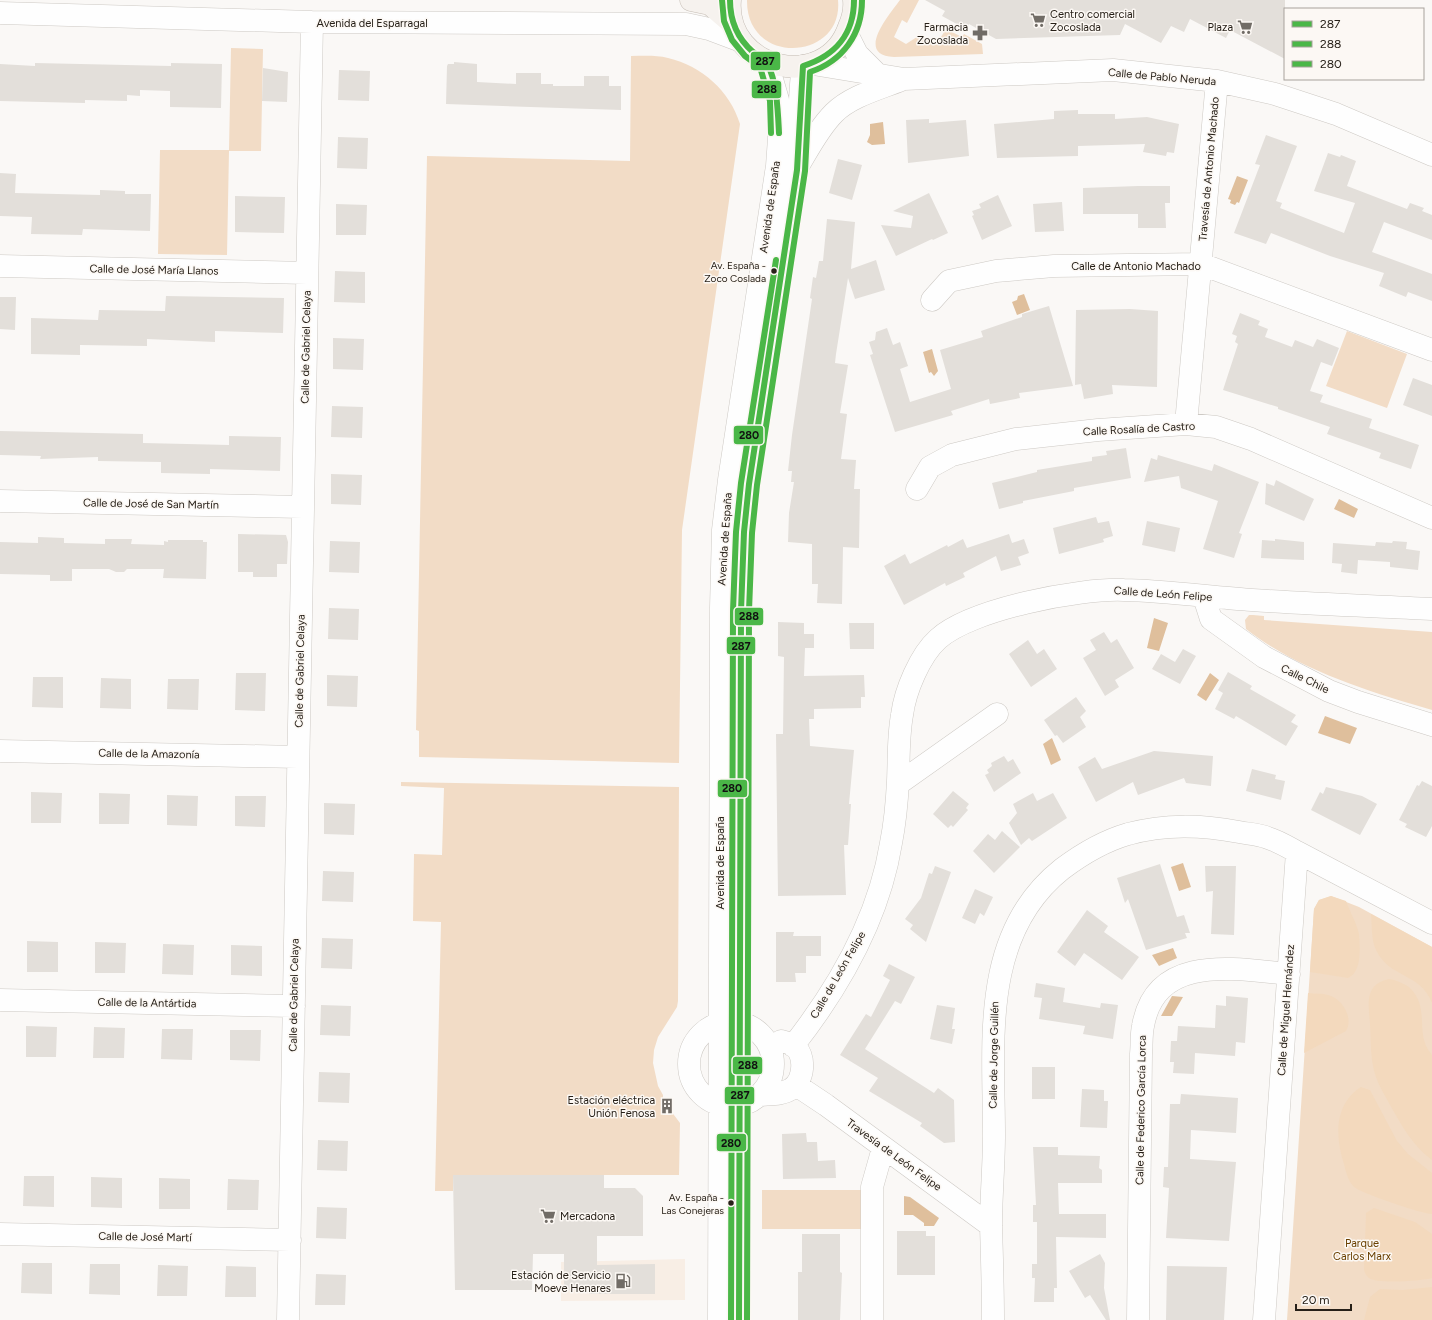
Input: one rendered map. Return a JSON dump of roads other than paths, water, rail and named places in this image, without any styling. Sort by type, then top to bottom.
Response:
[{"type":"main road","points":[[691,0],[710,4],[737,32],[752,53],[767,62],[785,67],[808,65],[832,52],[847,34],[853,15],[854,0]]},
{"type":"main road","points":[[730,0],[737,32]]},
{"type":"street","name":"Avenida del Esparragal","points":[[0,13],[312,22],[686,24],[709,29],[737,32]]},
{"type":"street","name":"Calle de Gabriel Celaya","points":[[288,1320],[312,22]]},
{"type":"street","points":[[847,34],[858,54],[879,76]]},
{"type":"street","name":"Avenida de España","points":[[730,1022],[721,608],[723,530],[729,480],[777,166],[779,138],[778,100],[767,62]]},
{"type":"street","name":"Avenida de España","points":[[719,1320],[729,1105],[744,532],[749,484],[797,170],[800,86],[808,65]]},
{"type":"street","name":"Calle de Pablo Neruda","points":[[808,65],[904,79],[1113,70],[1217,81],[1275,94],[1326,111],[1432,155]]},
{"type":"street","name":"Avenida de España","points":[[797,170],[818,132],[835,112],[859,96],[904,79]]},
{"type":"street","name":"Travesía de Antonio Machado","points":[[1186,424],[1217,81]]},
{"type":"street","name":"Calle de Antonio Machado","points":[[932,300],[949,281],[996,271],[1054,266],[1201,264],[1432,350]]},
{"type":"street","name":"Calle de José María Llanos","points":[[0,266],[307,273]]},
{"type":"street","name":"Calle Rosalía de Castro","points":[[917,489],[930,467],[952,455],[1016,439],[1098,430],[1186,424],[1216,427],[1251,439],[1432,518]]},
{"type":"street","name":"Calle de José de San Martín","points":[[0,501],[303,507]]},
{"type":"street","name":"Calle de León Felipe","points":[[794,1046],[833,990],[862,937],[880,893],[891,843],[898,784],[901,721],[907,695],[919,666],[937,640],[947,632],[962,624],[1001,610],[1039,600],[1084,592],[1123,590],[1204,597],[1432,609]]},
{"type":"street","name":"Calle Chile","points":[[1204,597],[1211,619],[1264,657],[1329,691],[1358,702],[1432,725]]},
{"type":"street","points":[[898,784],[997,714]]},
{"type":"street","name":"Calle de la Amazonía","points":[[0,751],[298,757]]},
{"type":"street","name":"Calle de Jorge Guillén","points":[[993,1320],[991,1226],[994,1154],[994,1006],[1006,950],[1015,926],[1027,905],[1045,883],[1078,856],[1102,844],[1147,829],[1197,826],[1222,829],[1267,837],[1297,852]]},
{"type":"street","points":[[1297,852],[1432,923]]},
{"type":"street","name":"Calle de Miguel Hernández","points":[[1264,1320],[1297,852]]},
{"type":"street","name":"Calle de Federico García Lorca","points":[[1138,1320],[1141,1054],[1143,1026],[1150,1003],[1162,987],[1174,978],[1192,972],[1212,968],[1288,974]]},
{"type":"street","name":"Calle de la Antártida","points":[[0,1000],[294,1006]]},
{"type":"street","points":[[730,1022],[752,1027],[762,1035],[769,1046],[772,1059],[772,1072],[768,1084],[760,1095],[750,1102],[729,1105],[708,1100],[697,1089],[689,1072],[689,1058],[694,1044],[704,1031],[730,1022]]},
{"type":"street","points":[[760,1095],[782,1093],[796,1085],[800,1078],[801,1058],[794,1046],[762,1035]]},
{"type":"street","name":"Travesía de León Felipe","points":[[796,1085],[991,1226]]},
{"type":"street","name":"Avenida de España","points":[[729,1105],[739,1320]]},
{"type":"street","points":[[872,1320],[872,1187],[883,1148]]},
{"type":"street","name":"Calle de José Martí","points":[[0,1234],[290,1240]]},
{"type":"place","name":"Centro comercial Zocoslada","points":[[1038,20]]},
{"type":"place","name":"Plaza","points":[[1245,27]]},
{"type":"place","name":"Farmacia Zocoslada","points":[[980,33]]},
{"type":"place","name":"Av. España - Zoco Coslada","points":[[774,271]]},
{"type":"place","name":"Estación eléctrica Unión Fenosa","points":[[667,1106]]},
{"type":"place","name":"Av. España - Las Conejeras","points":[[731,1203]]},
{"type":"place","name":"Mercadona","points":[[548,1216]]},
{"type":"place","name":"Estación de Servicio Moeve Henares","points":[[623,1281]]},
{"type":"park label","name":"Parque Carlos Marx","points":[[1362,1249]]}]
